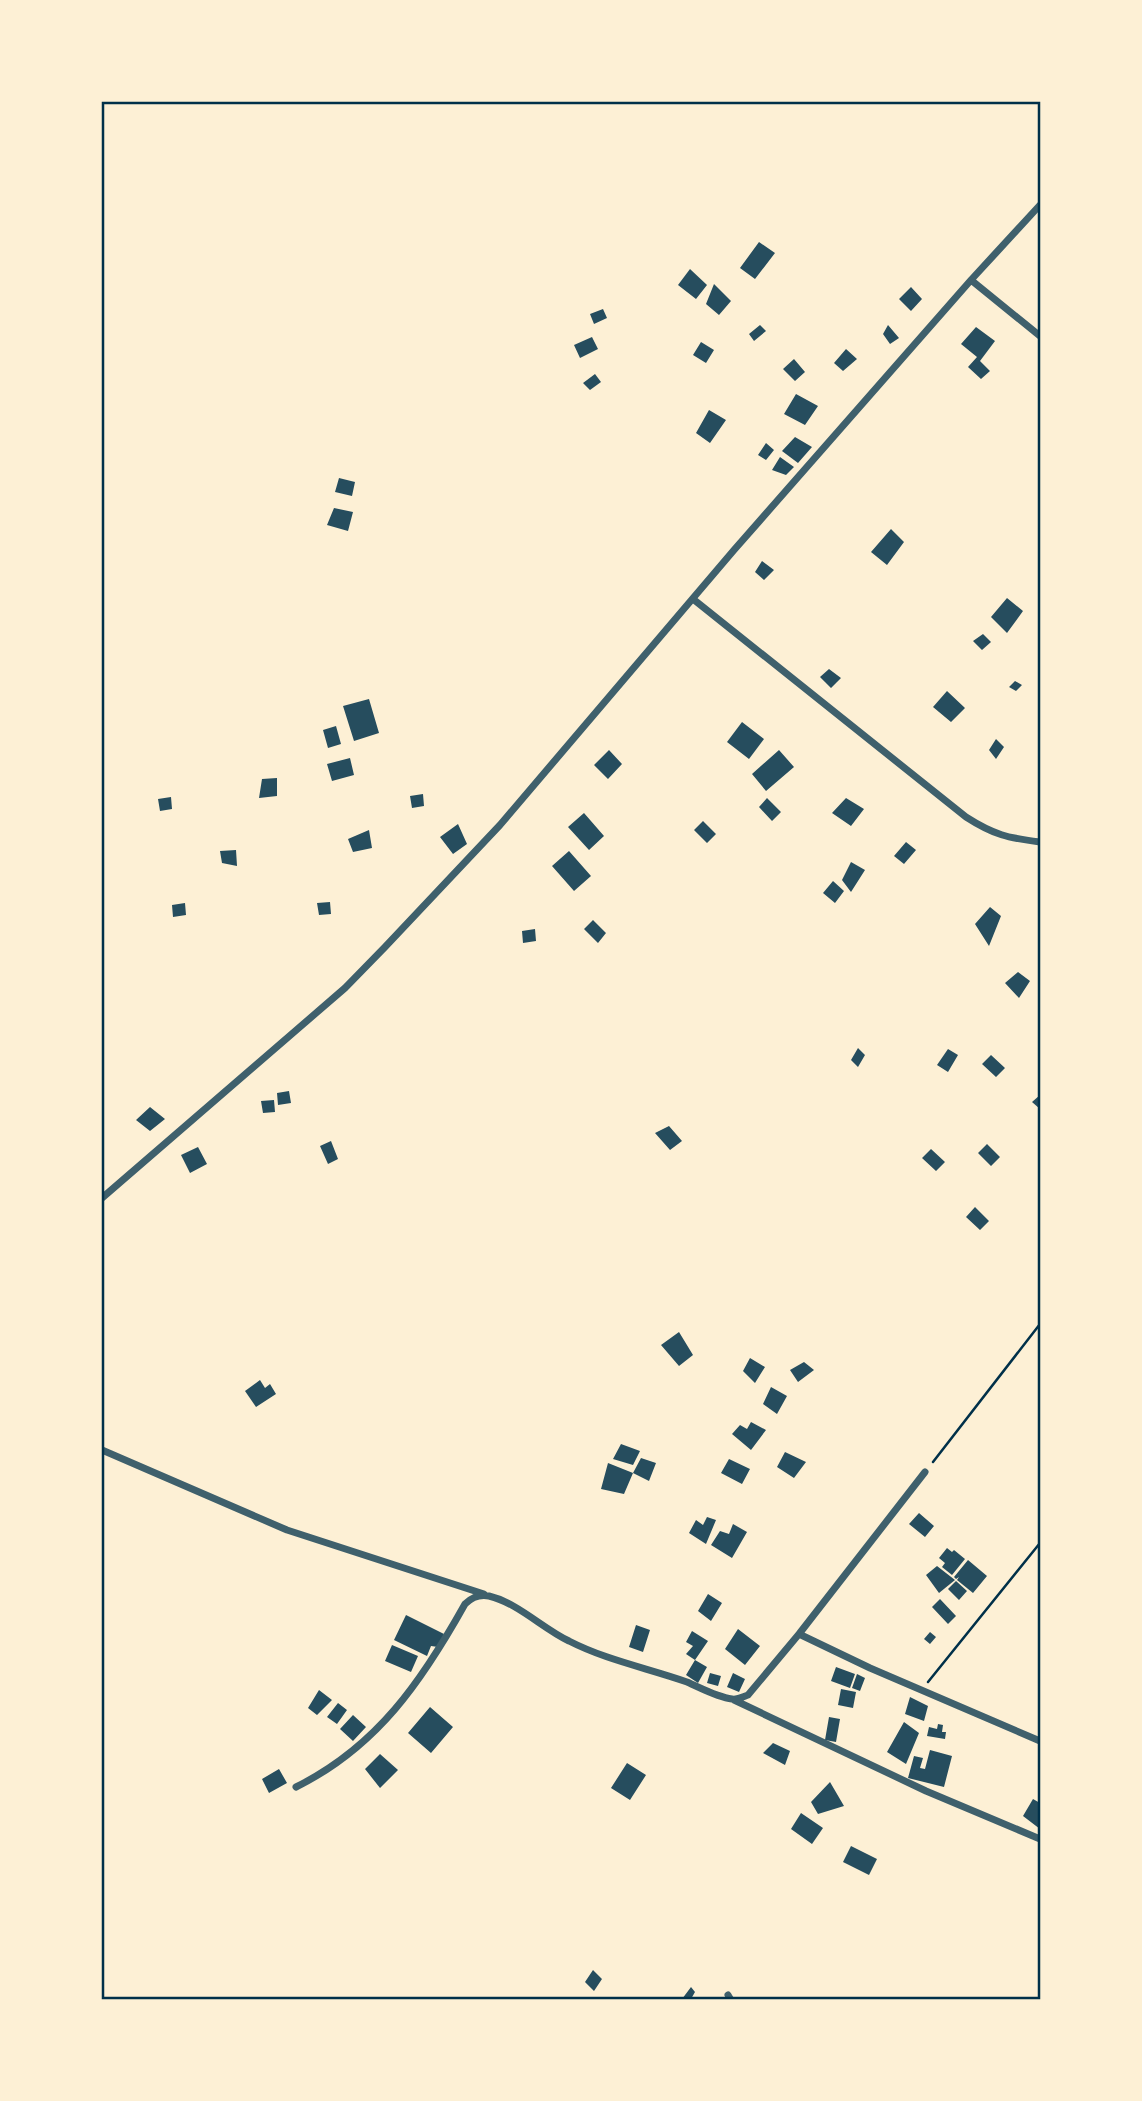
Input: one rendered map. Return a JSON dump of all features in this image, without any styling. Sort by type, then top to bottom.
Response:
[{"type":"street","points":[[102,1198],[345,988],[500,825],[693,598],[971,280],[1041,205]]},
{"type":"street","points":[[971,280],[1041,336]]},
{"type":"street","points":[[693,598],[966,817],[991,833],[1012,839],[1041,842]]},
{"type":"street","points":[[102,1451],[287,1530],[488,1596],[519,1610],[562,1637],[594,1652],[734,1699],[903,1780],[1041,1839]]},
{"type":"street","points":[[734,1699],[748,1695],[925,1472]]},
{"type":"street","points":[[296,1787],[351,1754],[376,1732],[398,1707],[430,1662],[465,1604],[471,1598],[488,1596]]},
{"type":"street","points":[[799,1634],[870,1668],[1041,1741]]},
{"type":"path","points":[[925,1472],[1041,1324]]},
{"type":"path","points":[[922,1689],[1041,1543]]},
{"type":"building","points":[[759,242],[775,253],[755,279],[740,268]]},
{"type":"building","points":[[690,269],[707,285],[696,299],[678,285]]},
{"type":"building","points":[[714,284],[731,301],[719,315],[706,304]]},
{"type":"building","points":[[911,287],[922,299],[911,311],[899,299]]},
{"type":"building","points":[[603,309],[607,318],[594,324],[590,314]]},
{"type":"building","points":[[760,325],[766,331],[754,341],[749,334]]},
{"type":"building","points":[[888,325],[899,338],[890,344],[883,334]]},
{"type":"building","points":[[976,327],[995,341],[980,361],[990,371],[981,379],[968,367],[977,357],[961,344]]},
{"type":"building","points":[[592,337],[598,349],[580,358],[574,345]]},
{"type":"building","points":[[701,342],[714,350],[706,363],[693,355]]},
{"type":"building","points":[[846,349],[857,359],[843,371],[834,363]]},
{"type":"building","points":[[794,359],[805,372],[795,381],[783,369]]},
{"type":"building","points":[[595,374],[601,382],[590,390],[583,383]]},
{"type":"building","points":[[796,394],[818,406],[805,425],[784,414]]},
{"type":"building","points":[[709,410],[726,420],[710,443],[696,433]]},
{"type":"building","points":[[795,437],[812,447],[798,463],[782,451]]},
{"type":"building","points":[[766,443],[774,450],[766,460],[758,455]]},
{"type":"building","points":[[780,457],[794,467],[786,475],[772,470]]},
{"type":"building","points":[[339,478],[355,482],[352,496],[335,492]]},
{"type":"building","points":[[334,508],[353,512],[348,531],[327,525]]},
{"type":"building","points":[[891,529],[904,542],[887,565],[871,552]]},
{"type":"building","points":[[762,561],[774,570],[764,580],[755,572]]},
{"type":"building","points":[[1007,598],[1023,611],[1007,633],[991,617]]},
{"type":"building","points":[[983,634],[991,642],[982,650],[973,641]]},
{"type":"building","points":[[829,669],[841,678],[831,688],[820,677]]},
{"type":"building","points":[[1015,681],[1022,685],[1016,691],[1009,687]]},
{"type":"building","points":[[947,691],[965,708],[951,722],[933,707]]},
{"type":"building","points":[[369,699],[379,733],[354,741],[343,706]]},
{"type":"building","points":[[742,722],[764,739],[749,759],[727,742]]},
{"type":"building","points":[[336,726],[341,744],[328,748],[323,730]]},
{"type":"building","points":[[996,739],[1004,747],[996,759],[989,750]]},
{"type":"building","points":[[609,750],[622,764],[608,779],[594,765]]},
{"type":"building","points":[[779,750],[794,767],[766,791],[752,774]]},
{"type":"building","points":[[350,758],[354,775],[332,781],[327,764]]},
{"type":"building","points":[[277,778],[277,796],[259,798],[262,779]]},
{"type":"building","points":[[423,794],[424,806],[412,808],[410,796]]},
{"type":"building","points":[[171,797],[172,809],[160,811],[158,799]]},
{"type":"building","points":[[767,798],[781,812],[772,821],[759,807]]},
{"type":"building","points":[[846,798],[864,809],[851,826],[832,813]]},
{"type":"building","points":[[584,813],[604,836],[589,850],[568,827]]},
{"type":"building","points":[[703,821],[716,834],[707,843],[694,830]]},
{"type":"building","points":[[458,824],[467,844],[453,854],[440,837]]},
{"type":"building","points":[[369,830],[372,848],[353,852],[348,839]]},
{"type":"building","points":[[906,842],[916,850],[904,864],[894,856]]},
{"type":"building","points":[[236,850],[237,866],[222,863],[220,851]]},
{"type":"building","points":[[569,851],[591,876],[574,891],[552,866]]},
{"type":"building","points":[[851,862],[865,870],[851,892],[842,880]]},
{"type":"building","points":[[833,881],[844,891],[835,903],[823,893]]},
{"type":"building","points":[[330,902],[331,914],[319,915],[317,903]]},
{"type":"building","points":[[185,903],[186,915],[173,917],[172,905]]},
{"type":"building","points":[[990,907],[1001,916],[989,946],[975,924]]},
{"type":"building","points":[[593,920],[606,933],[598,943],[584,929]]},
{"type":"building","points":[[535,929],[536,941],[523,943],[522,931]]},
{"type":"building","points":[[1018,972],[1030,981],[1019,998],[1005,983]]},
{"type":"building","points":[[858,1048],[865,1055],[858,1067],[851,1060]]},
{"type":"building","points":[[948,1049],[958,1055],[948,1072],[937,1065]]},
{"type":"building","points":[[991,1055],[1005,1068],[996,1077],[982,1064]]},
{"type":"building","points":[[289,1091],[291,1103],[278,1105],[277,1093]]},
{"type":"building","points":[[1040,1095],[1040,1109],[1032,1102]]},
{"type":"building","points":[[274,1100],[275,1112],[263,1113],[261,1101]]},
{"type":"building","points":[[150,1107],[165,1119],[150,1131],[136,1120]]},
{"type":"building","points":[[669,1126],[682,1141],[670,1150],[655,1133]]},
{"type":"building","points":[[331,1141],[338,1159],[328,1164],[320,1146]]},
{"type":"building","points":[[987,1144],[1000,1157],[991,1166],[978,1153]]},
{"type":"building","points":[[198,1147],[207,1164],[190,1173],[181,1155]]},
{"type":"building","points":[[931,1149],[945,1162],[936,1171],[922,1158]]},
{"type":"building","points":[[975,1207],[989,1221],[980,1230],[966,1217]]},
{"type":"building","points":[[679,1332],[693,1355],[679,1366],[661,1345]]},
{"type":"building","points":[[750,1358],[765,1367],[755,1383],[743,1371]]},
{"type":"building","points":[[804,1362],[814,1370],[798,1382],[790,1370]]},
{"type":"building","points":[[260,1380],[265,1388],[270,1384],[276,1394],[256,1407],[245,1391]]},
{"type":"building","points":[[771,1387],[787,1396],[777,1414],[763,1404]]},
{"type":"building","points":[[751,1422],[766,1430],[751,1450],[732,1434],[740,1425],[747,1429]]},
{"type":"building","points":[[621,1444],[640,1451],[633,1465],[613,1459]]},
{"type":"building","points":[[785,1452],[806,1462],[794,1478],[777,1467]]},
{"type":"building","points":[[641,1458],[656,1463],[649,1481],[633,1473]]},
{"type":"building","points":[[729,1459],[750,1469],[742,1484],[721,1473]]},
{"type":"building","points":[[608,1463],[633,1473],[624,1494],[601,1489]]},
{"type":"building","points":[[919,1513],[934,1526],[925,1537],[909,1524]]},
{"type":"building","points":[[707,1517],[716,1520],[706,1544],[689,1533],[696,1520],[703,1525]]},
{"type":"building","points":[[733,1524],[747,1532],[732,1558],[711,1545],[720,1531],[729,1534]]},
{"type":"building","points":[[947,1548],[965,1559],[952,1575],[942,1567],[945,1563],[939,1558]]},
{"type":"building","points":[[968,1560],[987,1576],[973,1593],[957,1580],[959,1577],[954,1577]]},
{"type":"building","points":[[937,1566],[955,1580],[939,1593],[926,1575]]},
{"type":"building","points":[[956,1581],[967,1591],[959,1600],[948,1589]]},
{"type":"building","points":[[708,1594],[722,1603],[711,1621],[698,1611]]},
{"type":"building","points":[[940,1599],[956,1616],[948,1624],[932,1607]]},
{"type":"building","points":[[406,1615],[444,1634],[438,1647],[431,1646],[427,1656],[394,1640]]},
{"type":"building","points":[[636,1625],[650,1630],[643,1652],[629,1647]]},
{"type":"building","points":[[738,1629],[760,1646],[745,1665],[725,1649]]},
{"type":"building","points":[[692,1631],[708,1641],[695,1660],[686,1654],[693,1646],[686,1642]]},
{"type":"building","points":[[930,1632],[936,1637],[930,1644],[924,1639]]},
{"type":"building","points":[[392,1645],[418,1656],[411,1672],[385,1661]]},
{"type":"building","points":[[695,1660],[707,1667],[698,1683],[686,1675]]},
{"type":"building","points":[[836,1667],[855,1674],[850,1688],[831,1681]]},
{"type":"building","points":[[710,1673],[721,1676],[718,1686],[707,1683]]},
{"type":"building","points":[[733,1673],[745,1679],[739,1692],[727,1687]]},
{"type":"building","points":[[857,1674],[865,1678],[860,1691],[852,1688]]},
{"type":"building","points":[[841,1689],[856,1692],[853,1708],[838,1705]]},
{"type":"building","points":[[319,1690],[332,1700],[317,1715],[308,1708]]},
{"type":"building","points":[[910,1697],[928,1706],[924,1721],[905,1714]]},
{"type":"building","points":[[338,1703],[347,1710],[337,1724],[327,1717]]},
{"type":"building","points":[[430,1707],[453,1727],[431,1753],[408,1733]]},
{"type":"building","points":[[353,1715],[366,1727],[353,1741],[340,1729]]},
{"type":"building","points":[[829,1717],[840,1719],[836,1742],[825,1740]]},
{"type":"building","points":[[904,1722],[919,1733],[906,1764],[887,1752]]},
{"type":"building","points":[[938,1724],[943,1725],[945,1739],[927,1736],[929,1727],[937,1729]]},
{"type":"building","points":[[773,1743],[790,1751],[785,1765],[763,1753]]},
{"type":"building","points":[[930,1750],[952,1756],[944,1787],[908,1778],[914,1756],[923,1758],[920,1768],[925,1769]]},
{"type":"building","points":[[380,1754],[398,1770],[380,1788],[365,1769]]},
{"type":"building","points":[[627,1763],[646,1775],[630,1800],[611,1788]]},
{"type":"building","points":[[279,1769],[287,1783],[269,1793],[262,1779]]},
{"type":"building","points":[[830,1782],[844,1806],[818,1814],[811,1802]]},
{"type":"building","points":[[1033,1799],[1040,1803],[1040,1829],[1023,1816]]},
{"type":"building","points":[[801,1813],[823,1828],[812,1844],[791,1829]]},
{"type":"building","points":[[851,1846],[877,1859],[869,1875],[843,1862]]},
{"type":"building","points":[[593,1970],[602,1979],[594,1991],[585,1982]]},
{"type":"building","points":[[691,1987],[695,1992],[691,1999],[682,1999]]}]
